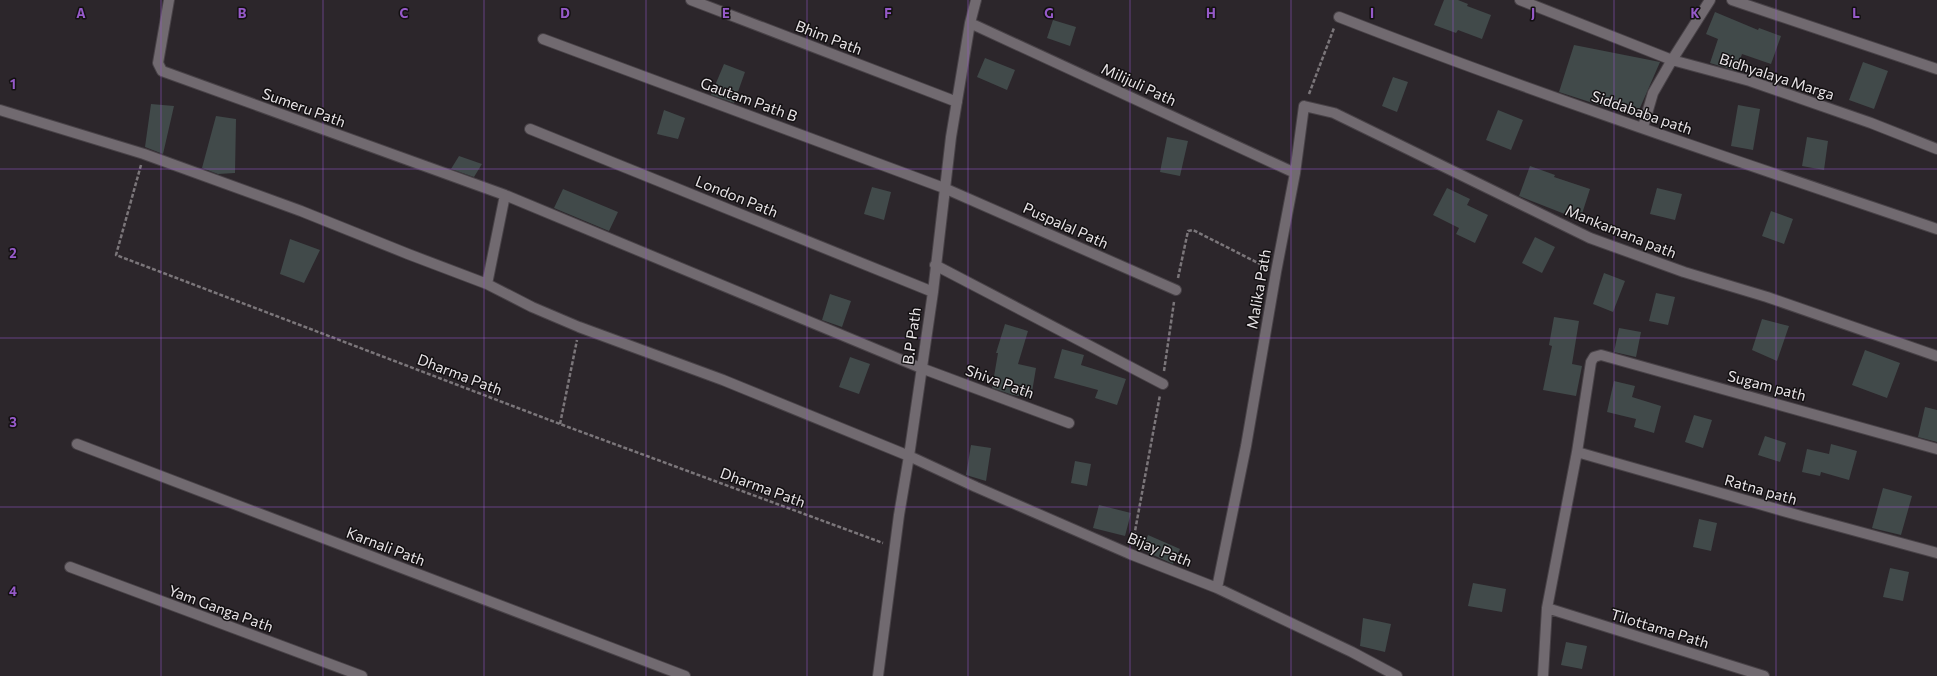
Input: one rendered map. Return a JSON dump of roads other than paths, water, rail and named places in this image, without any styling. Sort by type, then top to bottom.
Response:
[{"type":"street","name":"Sumeru Path","points":[[169,0],[158,63],[162,71],[505,194],[921,368]]},
{"type":"street","name":"Bhim Path","points":[[691,0],[957,102]]},
{"type":"street","name":"B.P Path","points":[[878,676],[936,265],[944,188],[970,23],[976,0]]},
{"type":"street","name":"Bidhyalaya Marga","points":[[1520,0],[1672,60],[1750,81],[1872,124],[1937,149]]},
{"type":"street","points":[[1643,127],[1652,93],[1710,0]]},
{"type":"street","points":[[1732,0],[1937,69]]},
{"type":"street","name":"Siddababa path","points":[[1339,17],[1590,111],[1643,127],[1937,229]]},
{"type":"street","name":"Milijuli Path","points":[[970,23],[1295,173]]},
{"type":"street","name":"Gautam Path B","points":[[543,39],[944,188]]},
{"type":"street","name":"Malika Path","points":[[1217,588],[1246,446],[1276,272],[1295,173],[1304,106]]},
{"type":"street","name":"Mankamana path","points":[[1304,106],[1334,113],[1590,238],[1684,272],[1767,297],[1937,356]]},
{"type":"street","name":"Bijay Path","points":[[0,110],[144,154],[301,211],[487,284],[532,307],[579,327],[723,380],[909,456],[1130,554],[1217,588],[1352,652],[1397,676]]},
{"type":"street","name":"London Path","points":[[530,129],[932,292]]},
{"type":"street","name":"Puspalal Path","points":[[944,188],[1176,290]]},
{"type":"street","points":[[487,284],[505,194]]},
{"type":"street","points":[[936,265],[1163,384]]},
{"type":"street","name":"Sugam path","points":[[1577,452],[1591,362],[1594,357],[1601,355],[1937,449]]},
{"type":"street","name":"Shiva Path","points":[[921,368],[1069,423]]},
{"type":"street","name":"Karnali Path","points":[[77,444],[684,676]]},
{"type":"street","points":[[1543,676],[1548,608],[1577,452]]},
{"type":"street","name":"Ratna path","points":[[1577,452],[1778,510],[1937,553]]},
{"type":"street","name":"Yam Ganga Path","points":[[70,567],[362,676]]},
{"type":"street","name":"Tilottama Path","points":[[1548,608],[1764,676]]}]
